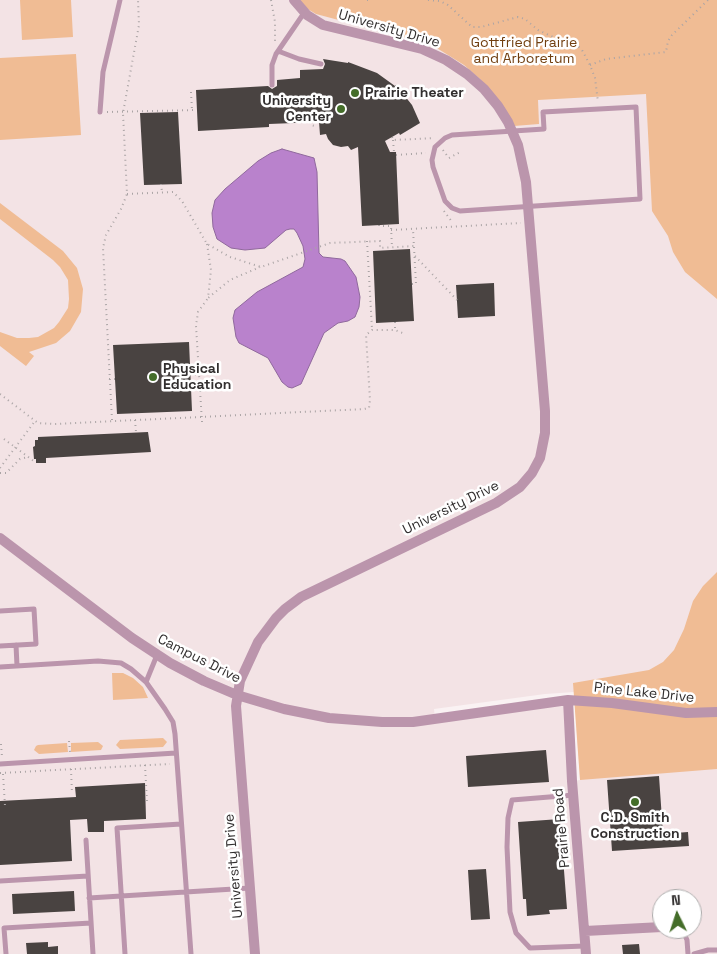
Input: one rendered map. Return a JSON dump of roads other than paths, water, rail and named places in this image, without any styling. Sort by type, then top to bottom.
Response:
[{"type":"street","name":"University Drive","points":[[255,954],[236,718],[240,681],[258,642],[268,627],[285,609],[315,590],[496,503],[520,487],[532,474],[540,458],[544,442],[545,417],[529,206],[523,164],[513,132],[498,106],[484,89],[467,74],[446,60],[422,49],[323,24],[304,13],[294,0]]},
{"type":"street","name":"Campus Drive","points":[[0,538],[157,655],[197,677],[237,695],[306,714],[352,721],[382,722],[420,721],[568,700]]},
{"type":"street","name":"Pine Lake Drive","points":[[568,700],[612,703],[686,713],[717,712]]},
{"type":"street","name":"Prairie Road","points":[[568,700],[586,950]]},
{"type":"street","points":[[585,931],[652,928]]},
{"type":"lane","points":[[100,112],[103,72],[120,0]]},
{"type":"lane","points":[[272,85],[272,65],[278,51],[304,13]]},
{"type":"lane","points":[[278,51],[299,59],[321,64]]},
{"type":"lane","points":[[636,107],[640,199],[460,211],[452,208],[445,201],[433,167],[433,154],[437,145],[452,135],[513,132],[544,129],[543,112],[636,107]]},
{"type":"lane","points":[[0,611],[34,609],[36,644],[0,646]]},
{"type":"lane","points":[[16,645],[17,666]]},
{"type":"lane","points":[[146,682],[157,655]]},
{"type":"lane","points":[[0,667],[98,661],[121,663],[132,669],[146,682],[173,722],[191,954]]},
{"type":"lane","points":[[1,764],[176,753]]},
{"type":"lane","points":[[574,795],[512,800],[508,818],[507,847],[510,912],[516,933],[530,948],[586,950]]},
{"type":"lane","points":[[125,954],[117,828],[181,824]]},
{"type":"lane","points":[[86,840],[93,954]]},
{"type":"lane","points":[[0,881],[88,876]]},
{"type":"lane","points":[[89,898],[250,888]]},
{"type":"lane","points":[[6,954],[2,927],[91,923]]},
{"type":"lane","points":[[686,939],[688,954]]},
{"type":"lane","points":[[694,954],[708,950],[717,950]]},
{"type":"place","name":"Prairie Theater","points":[[355,93]]},
{"type":"place","name":"University Center","points":[[341,109]]},
{"type":"place","name":"Physical Education","points":[[153,377]]},
{"type":"place","name":"C.D. Smith Construction","points":[[635,802]]},
{"type":"park label","name":"Gottfried Prairie and Arboretum","points":[[524,52]]}]
